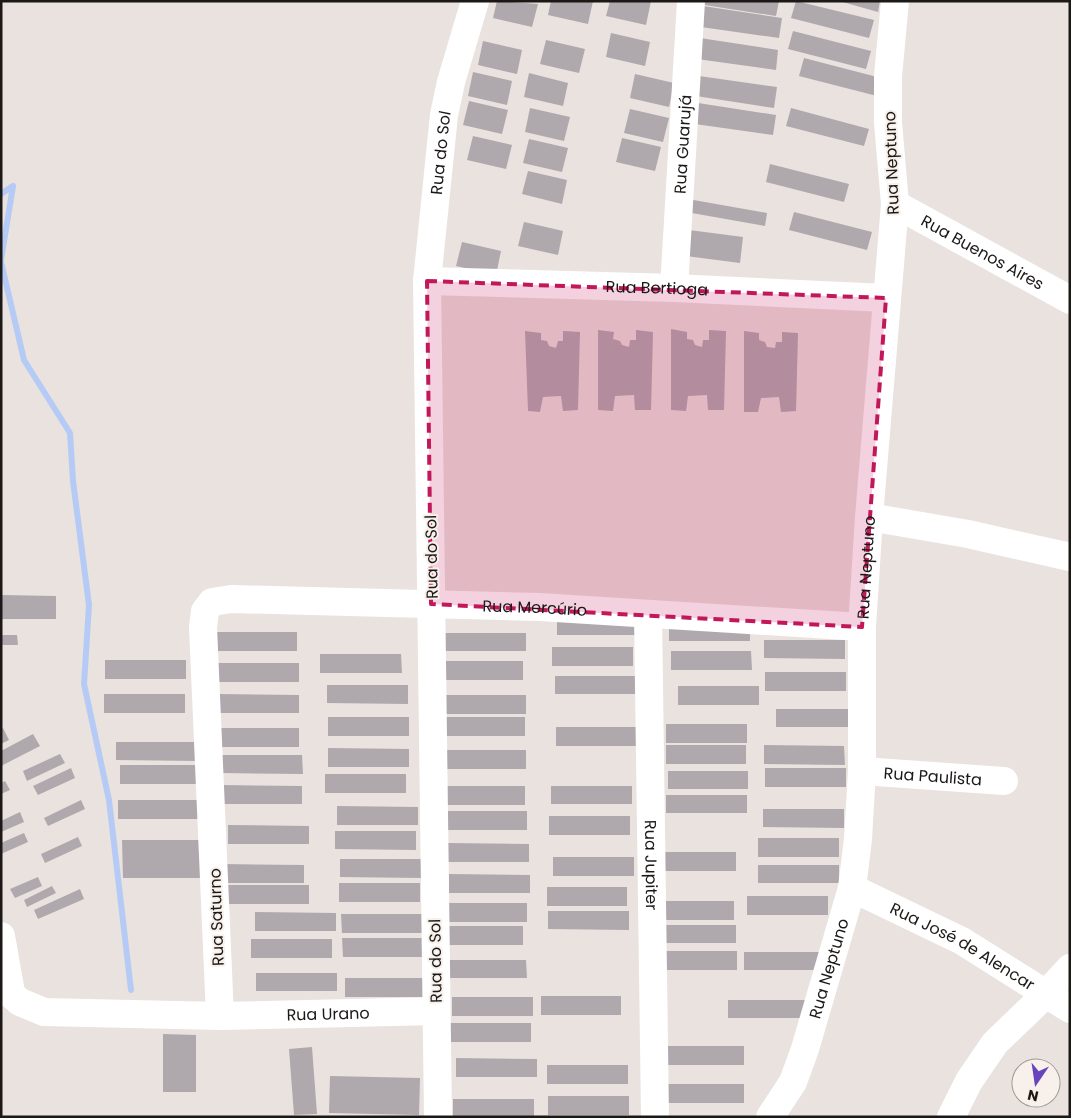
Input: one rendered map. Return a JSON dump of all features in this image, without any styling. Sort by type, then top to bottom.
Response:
[{"type":"street","name":"Rua do Sol","points":[[438,1117],[427,281],[444,114],[451,82],[475,1]]},
{"type":"street","name":"Rua Guarujá","points":[[674,288],[691,1]]},
{"type":"street","name":"Rua Neptuno","points":[[770,1117],[793,1082],[852,888],[862,771],[862,627],[886,298],[895,204],[888,122],[888,76],[895,1]]},
{"type":"street","name":"Rua Buenos Aires","points":[[895,204],[1070,300]]},
{"type":"street","name":"Rua Bertioga","points":[[427,281],[674,288],[886,298]]},
{"type":"street","points":[[869,517],[968,534],[1070,557]]},
{"type":"street","name":"Rua Mercúrio","points":[[208,606],[218,600],[231,599],[431,604],[648,614],[862,627]]},
{"type":"street","name":"Rua Saturno","points":[[208,606],[203,627],[220,1016]]},
{"type":"street","name":"Rua Jupiter","points":[[648,614],[655,1117]]},
{"type":"street","name":"Rua Paulista","points":[[862,771],[1004,781]]},
{"type":"street","name":"Rua José de Alencar","points":[[852,888],[962,941],[1070,1009]]},
{"type":"street","points":[[1,936],[6,990],[20,1002],[44,1012],[220,1016]]},
{"type":"street","points":[[951,1117],[969,1081],[995,1043],[1070,968]]},
{"type":"street","name":"Rua Urano","points":[[220,1016],[436,1011]]},
{"type":"highlighted area","points":[[427,281],[886,298],[862,627],[431,604]]},
{"type":"building","points":[[497,1],[538,4],[532,27],[493,18]]},
{"type":"building","points":[[551,1],[593,1],[588,24],[548,15]]},
{"type":"building","points":[[610,1],[651,1],[646,25],[606,16]]},
{"type":"building","points":[[699,1],[779,1],[776,16],[698,4]]},
{"type":"building","points":[[796,1],[874,20],[869,38],[791,18]]},
{"type":"building","points":[[839,1],[880,1],[878,12]]},
{"type":"building","points":[[703,6],[782,18],[779,38],[701,27]]},
{"type":"building","points":[[793,31],[871,51],[866,69],[788,49]]},
{"type":"building","points":[[611,33],[650,42],[645,66],[606,57]]},
{"type":"building","points":[[700,38],[778,50],[776,70],[697,59]]},
{"type":"building","points":[[546,40],[585,49],[579,73],[540,64]]},
{"type":"building","points":[[483,41],[522,50],[517,74],[478,65]]},
{"type":"building","points":[[804,58],[881,78],[877,96],[799,76]]},
{"type":"building","points":[[473,72],[512,81],[507,105],[468,96]]},
{"type":"building","points":[[529,73],[568,83],[563,106],[524,97]]},
{"type":"building","points":[[635,74],[674,83],[669,107],[630,98]]},
{"type":"building","points":[[699,76],[777,87],[774,108],[696,96]]},
{"type":"building","points":[[469,101],[508,110],[502,134],[463,125]]},
{"type":"building","points":[[698,103],[776,115],[773,135],[695,124]]},
{"type":"building","points":[[530,108],[570,117],[564,141],[525,132]]},
{"type":"building","points":[[791,108],[869,129],[864,146],[786,126]]},
{"type":"building","points":[[630,109],[669,118],[663,142],[624,133]]},
{"type":"building","points":[[473,136],[512,145],[506,169],[467,160]]},
{"type":"building","points":[[622,138],[661,147],[655,171],[616,162]]},
{"type":"building","points":[[529,139],[568,148],[562,172],[523,163]]},
{"type":"building","points":[[770,164],[849,184],[844,202],[766,182]]},
{"type":"building","points":[[528,171],[567,180],[562,204],[522,194]]},
{"type":"building","points":[[688,199],[767,213],[765,226],[686,212]]},
{"type":"building","points":[[794,212],[872,232],[867,250],[789,230]]},
{"type":"building","points":[[524,222],[563,231],[558,255],[518,246]]},
{"type":"building","points":[[689,230],[743,237],[740,263],[686,256]]},
{"type":"building","points":[[462,242],[501,251],[496,275],[456,266]]},
{"type":"building","points":[[671,329],[687,332],[687,339],[693,340],[695,345],[702,347],[703,340],[709,340],[709,330],[726,331],[724,410],[708,410],[707,395],[688,396],[686,411],[671,410]]},
{"type":"building","points":[[598,330],[614,332],[613,339],[629,347],[630,340],[636,340],[636,330],[653,332],[651,410],[635,410],[634,395],[615,396],[613,411],[598,410]]},
{"type":"building","points":[[525,331],[541,333],[541,340],[547,341],[549,346],[556,348],[558,341],[563,341],[563,331],[580,332],[578,410],[563,411],[561,396],[543,397],[540,412],[528,411]]},
{"type":"building","points":[[744,331],[759,333],[759,340],[765,342],[767,347],[775,348],[776,342],[782,342],[782,332],[798,333],[796,411],[781,412],[779,397],[761,398],[758,412],[744,412]]},
{"type":"building","points":[[1,595],[56,596],[56,619],[1,619]]},
{"type":"building","points":[[557,616],[638,616],[638,635],[557,635]]},
{"type":"building","points":[[669,622],[750,622],[750,641],[669,641]]},
{"type":"building","points":[[216,632],[297,632],[297,651],[216,651]]},
{"type":"building","points":[[445,633],[526,633],[526,651],[445,651]]},
{"type":"building","points":[[1,635],[17,635],[18,645],[1,645]]},
{"type":"building","points":[[764,640],[845,640],[845,659],[764,658]]},
{"type":"building","points":[[552,647],[633,647],[633,666],[552,666]]},
{"type":"building","points":[[671,651],[751,651],[752,670],[671,670]]},
{"type":"building","points":[[320,654],[401,654],[402,673],[320,673]]},
{"type":"building","points":[[105,660],[186,660],[186,679],[105,679]]},
{"type":"building","points":[[442,661],[523,661],[523,680],[442,680]]},
{"type":"building","points":[[218,663],[299,663],[299,682],[219,682]]},
{"type":"building","points":[[765,672],[846,672],[846,691],[765,691]]},
{"type":"building","points":[[555,676],[636,676],[636,694],[555,694]]},
{"type":"building","points":[[327,685],[408,685],[408,704],[327,703]]},
{"type":"building","points":[[678,686],[759,686],[759,705],[678,705]]},
{"type":"building","points":[[104,694],[185,694],[185,713],[104,713]]},
{"type":"building","points":[[218,694],[299,695],[299,713],[218,713]]},
{"type":"building","points":[[445,695],[526,695],[526,714],[445,714]]},
{"type":"building","points":[[776,709],[857,709],[857,727],[776,727]]},
{"type":"building","points":[[328,717],[409,717],[409,736],[328,736]]},
{"type":"building","points":[[444,717],[525,717],[525,736],[444,736]]},
{"type":"building","points":[[666,724],[747,724],[747,743],[666,743]]},
{"type":"building","points":[[556,727],[637,727],[637,746],[556,746]]},
{"type":"building","points":[[3,728],[9,740],[1,744],[1,729]]},
{"type":"building","points":[[218,728],[299,728],[299,747],[218,747]]},
{"type":"building","points":[[33,734],[40,746],[1,766],[1,751]]},
{"type":"building","points":[[116,742],[197,742],[197,761],[116,760]]},
{"type":"building","points":[[666,745],[746,745],[746,764],[666,764]]},
{"type":"building","points":[[764,745],[844,746],[845,765],[764,764]]},
{"type":"building","points":[[328,748],[409,749],[409,767],[328,767]]},
{"type":"building","points":[[446,750],[526,750],[526,769],[446,769]]},
{"type":"building","points":[[60,754],[65,763],[27,781],[23,771]]},
{"type":"building","points":[[222,755],[302,755],[303,774],[222,773]]},
{"type":"building","points":[[120,765],[201,765],[201,784],[120,784]]},
{"type":"building","points":[[71,768],[75,778],[38,795],[33,786]]},
{"type":"building","points":[[765,768],[846,768],[846,787],[765,787]]},
{"type":"building","points":[[668,771],[748,771],[748,789],[668,789]]},
{"type":"building","points":[[325,774],[406,774],[406,793],[325,793]]},
{"type":"building","points":[[5,781],[10,790],[1,794],[1,783]]},
{"type":"building","points":[[221,785],[302,786],[302,804],[222,804]]},
{"type":"building","points":[[444,786],[525,786],[525,805],[444,805]]},
{"type":"building","points":[[551,786],[632,786],[632,804],[551,804]]},
{"type":"building","points":[[666,795],[747,795],[747,813],[666,813]]},
{"type":"building","points":[[81,800],[85,809],[48,826],[44,818]]},
{"type":"building","points":[[118,800],[199,800],[199,819],[118,819]]},
{"type":"building","points":[[337,806],[418,807],[418,825],[337,825]]},
{"type":"building","points":[[763,809],[844,809],[844,828],[763,827]]},
{"type":"building","points":[[446,811],[527,811],[527,830],[446,830]]},
{"type":"building","points":[[20,812],[24,822],[1,832],[1,821]]},
{"type":"building","points":[[549,816],[630,816],[630,835],[549,835]]},
{"type":"building","points":[[228,825],[309,826],[309,844],[228,844]]},
{"type":"building","points":[[335,831],[416,831],[416,850],[335,849]]},
{"type":"building","points":[[24,833],[28,842],[1,854],[1,843]]},
{"type":"building","points":[[78,837],[82,846],[45,863],[41,854]]},
{"type":"building","points":[[758,838],[839,838],[839,857],[758,857]]},
{"type":"building","points":[[122,840],[203,840],[203,878],[123,878]]},
{"type":"building","points":[[448,843],[529,844],[529,862],[448,862]]},
{"type":"building","points":[[655,852],[736,852],[736,871],[655,871]]},
{"type":"building","points":[[553,857],[634,857],[634,876],[553,876]]},
{"type":"building","points":[[340,859],[421,859],[421,878],[340,877]]},
{"type":"building","points":[[223,864],[304,865],[304,883],[223,883]]},
{"type":"building","points":[[758,865],[839,865],[839,883],[758,883]]},
{"type":"building","points":[[449,874],[530,875],[530,893],[449,893]]},
{"type":"building","points":[[38,877],[42,886],[15,898],[10,889]]},
{"type":"building","points":[[339,883],[420,883],[420,902],[339,902]]},
{"type":"building","points":[[228,885],[309,885],[309,904],[228,904]]},
{"type":"building","points":[[52,886],[56,893],[27,907],[24,900]]},
{"type":"building","points":[[547,887],[627,887],[627,906],[547,906]]},
{"type":"building","points":[[80,889],[84,899],[38,919],[34,910]]},
{"type":"building","points":[[747,896],[828,896],[828,915],[747,915]]},
{"type":"building","points":[[653,901],[734,901],[734,920],[653,920]]},
{"type":"building","points":[[446,903],[527,903],[527,922],[446,922]]},
{"type":"building","points":[[548,911],[629,911],[629,930],[548,929]]},
{"type":"building","points":[[255,912],[336,913],[336,931],[255,931]]},
{"type":"building","points":[[341,914],[422,914],[423,933],[342,933]]},
{"type":"building","points":[[655,925],[736,925],[736,943],[655,943]]},
{"type":"building","points":[[442,926],[523,926],[523,945],[442,945]]},
{"type":"building","points":[[342,938],[424,938],[424,957],[343,957]]},
{"type":"building","points":[[251,939],[332,939],[332,958],[251,958]]},
{"type":"building","points":[[656,951],[737,951],[737,970],[656,970]]},
{"type":"building","points":[[744,952],[825,952],[825,970],[744,970]]},
{"type":"building","points":[[446,960],[526,960],[527,978],[446,978]]},
{"type":"building","points":[[256,973],[337,973],[337,991],[256,991]]},
{"type":"building","points":[[345,978],[426,978],[426,997],[345,997]]},
{"type":"building","points":[[541,996],[621,996],[621,1015],[541,1015]]},
{"type":"building","points":[[452,997],[533,997],[533,1016],[452,1016]]},
{"type":"building","points":[[728,1000],[810,1000],[810,1018],[728,1018]]},
{"type":"building","points":[[450,1023],[531,1023],[531,1042],[450,1042]]},
{"type":"building","points":[[163,1034],[196,1035],[196,1092],[163,1092]]},
{"type":"building","points":[[663,1046],[744,1046],[744,1065],[663,1065]]},
{"type":"building","points":[[312,1047],[317,1114],[294,1115],[289,1049]]},
{"type":"building","points":[[456,1058],[537,1059],[537,1077],[456,1077]]},
{"type":"building","points":[[547,1065],[628,1065],[628,1084],[547,1084]]},
{"type":"building","points":[[330,1076],[420,1078],[419,1115],[329,1113]]},
{"type":"building","points":[[663,1084],[744,1084],[744,1103],[663,1103]]},
{"type":"building","points":[[548,1096],[629,1096],[629,1115],[548,1115]]},
{"type":"building","points":[[453,1099],[534,1099],[534,1117],[453,1117]]},
{"type":"waterway","points":[[1,194],[13,186],[1,260]]},
{"type":"waterway","points":[[1,262],[24,360],[70,433],[73,481],[89,605],[84,684],[109,800],[131,990]]}]
